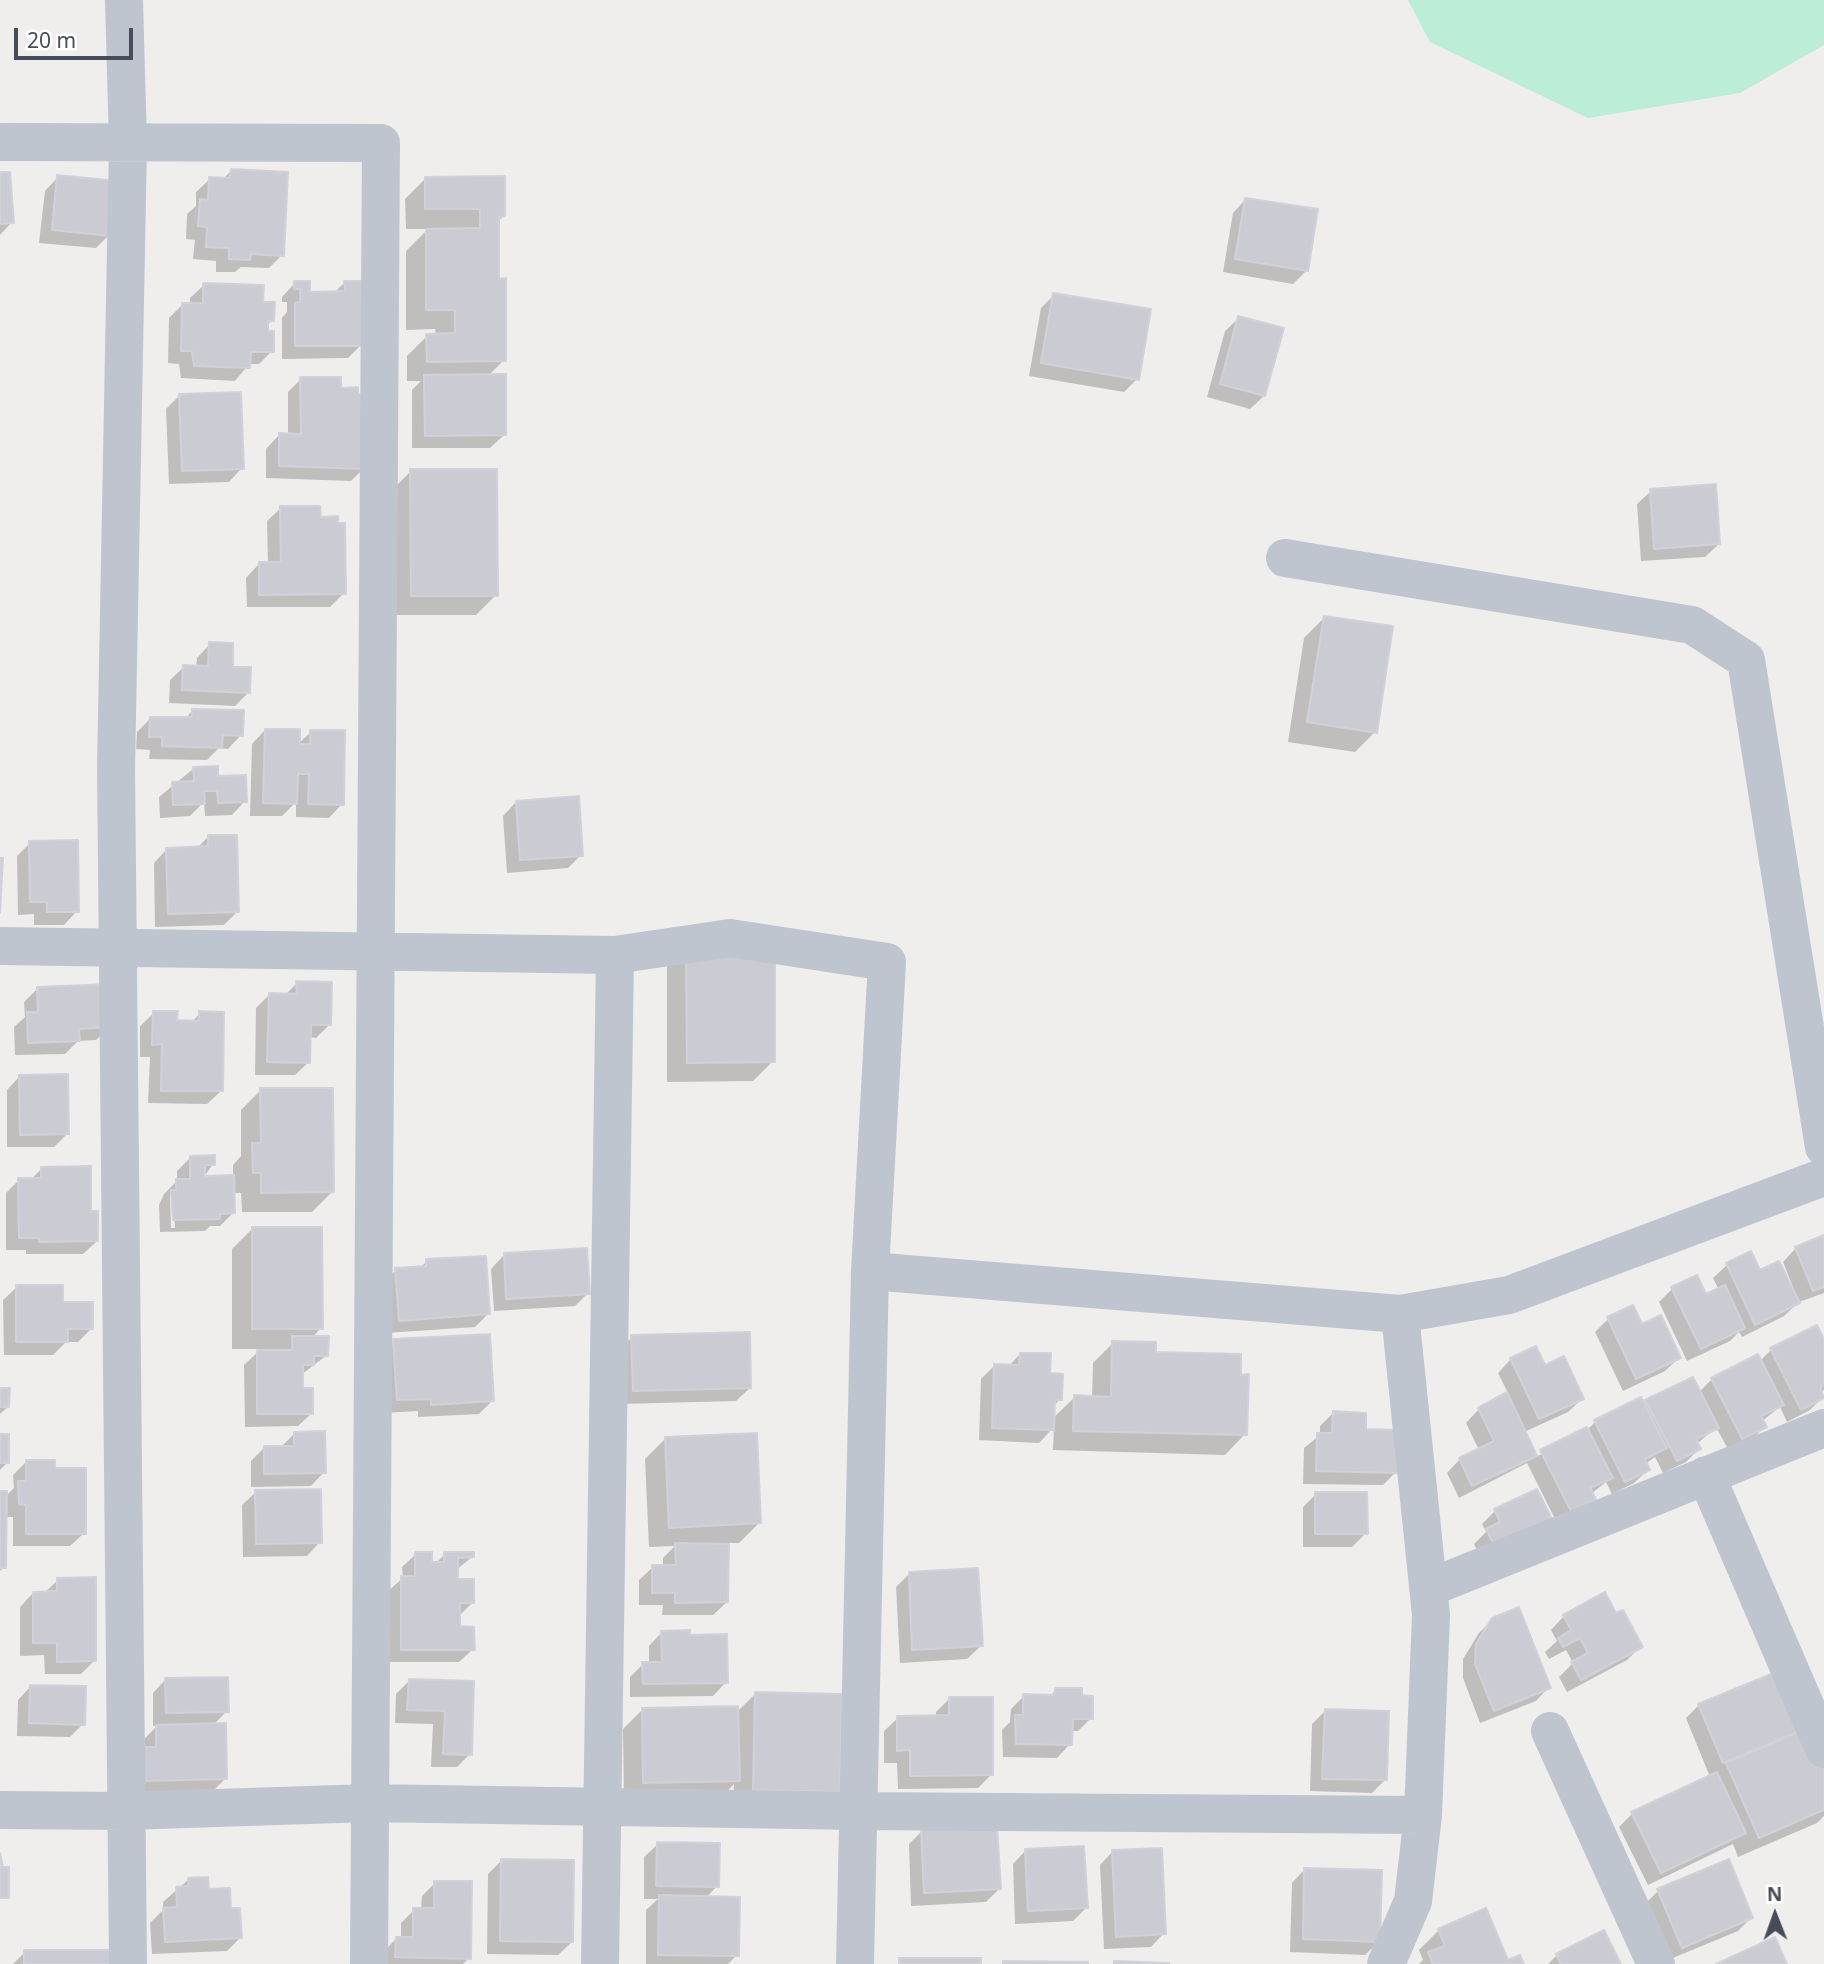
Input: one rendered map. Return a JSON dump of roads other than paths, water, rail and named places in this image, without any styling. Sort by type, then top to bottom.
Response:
[{"type":"street","points":[[124,0],[128,145],[116,768],[128,1964]]},
{"type":"street","points":[[0,142],[128,145],[381,143],[369,1964]]},
{"type":"street","points":[[1285,558],[1692,625],[1746,660],[1824,1147]]},
{"type":"street","points":[[0,946],[615,955],[730,938],[887,962],[870,1272],[855,1964]]},
{"type":"street","points":[[600,1964],[615,955]]},
{"type":"street","points":[[870,1272],[1400,1314],[1509,1295],[1824,1177]]},
{"type":"street","points":[[1394,1958],[1413,1901],[1423,1815],[1431,1615],[1400,1314]]},
{"type":"street","points":[[1429,1588],[1824,1428]]},
{"type":"street","points":[[1706,1475],[1824,1749]]},
{"type":"street","points":[[1550,1731],[1656,1964]]},
{"type":"street","points":[[0,1810],[126,1811],[370,1803],[858,1811],[1423,1815]]}]
